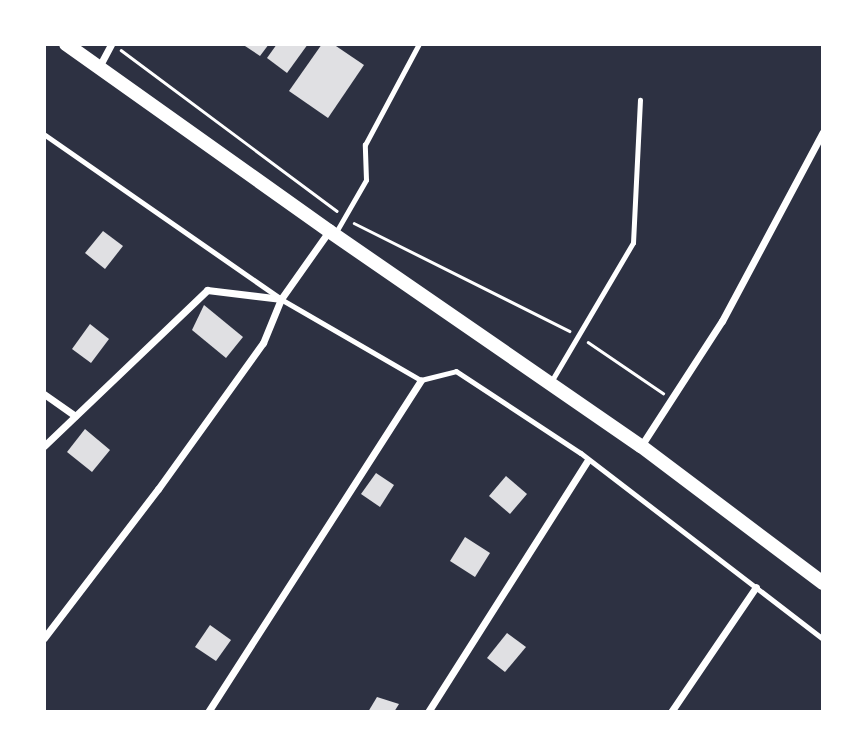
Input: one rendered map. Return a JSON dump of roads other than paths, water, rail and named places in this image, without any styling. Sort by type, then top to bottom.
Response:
[{"type":"main road","points":[[66,44],[332,233],[641,446],[823,583]]},
{"type":"street","points":[[99,67],[112,44]]},
{"type":"street","points":[[641,446],[722,321],[823,132]]},
{"type":"street","points":[[44,638],[158,489],[263,343],[281,299],[332,233]]},
{"type":"street","points":[[44,446],[207,290],[281,299]]},
{"type":"street","points":[[208,712],[421,380]]},
{"type":"street","points":[[44,394],[75,416]]},
{"type":"street","points":[[428,712],[587,461]]},
{"type":"street","points":[[671,712],[756,587]]},
{"type":"lane","points":[[332,233],[345,217],[366,180],[365,145],[418,44]]},
{"type":"lane","points":[[550,383],[633,243],[640,100]]},
{"type":"lane","points":[[44,134],[281,299],[421,380],[456,371],[581,453],[587,461],[823,639]]}]
